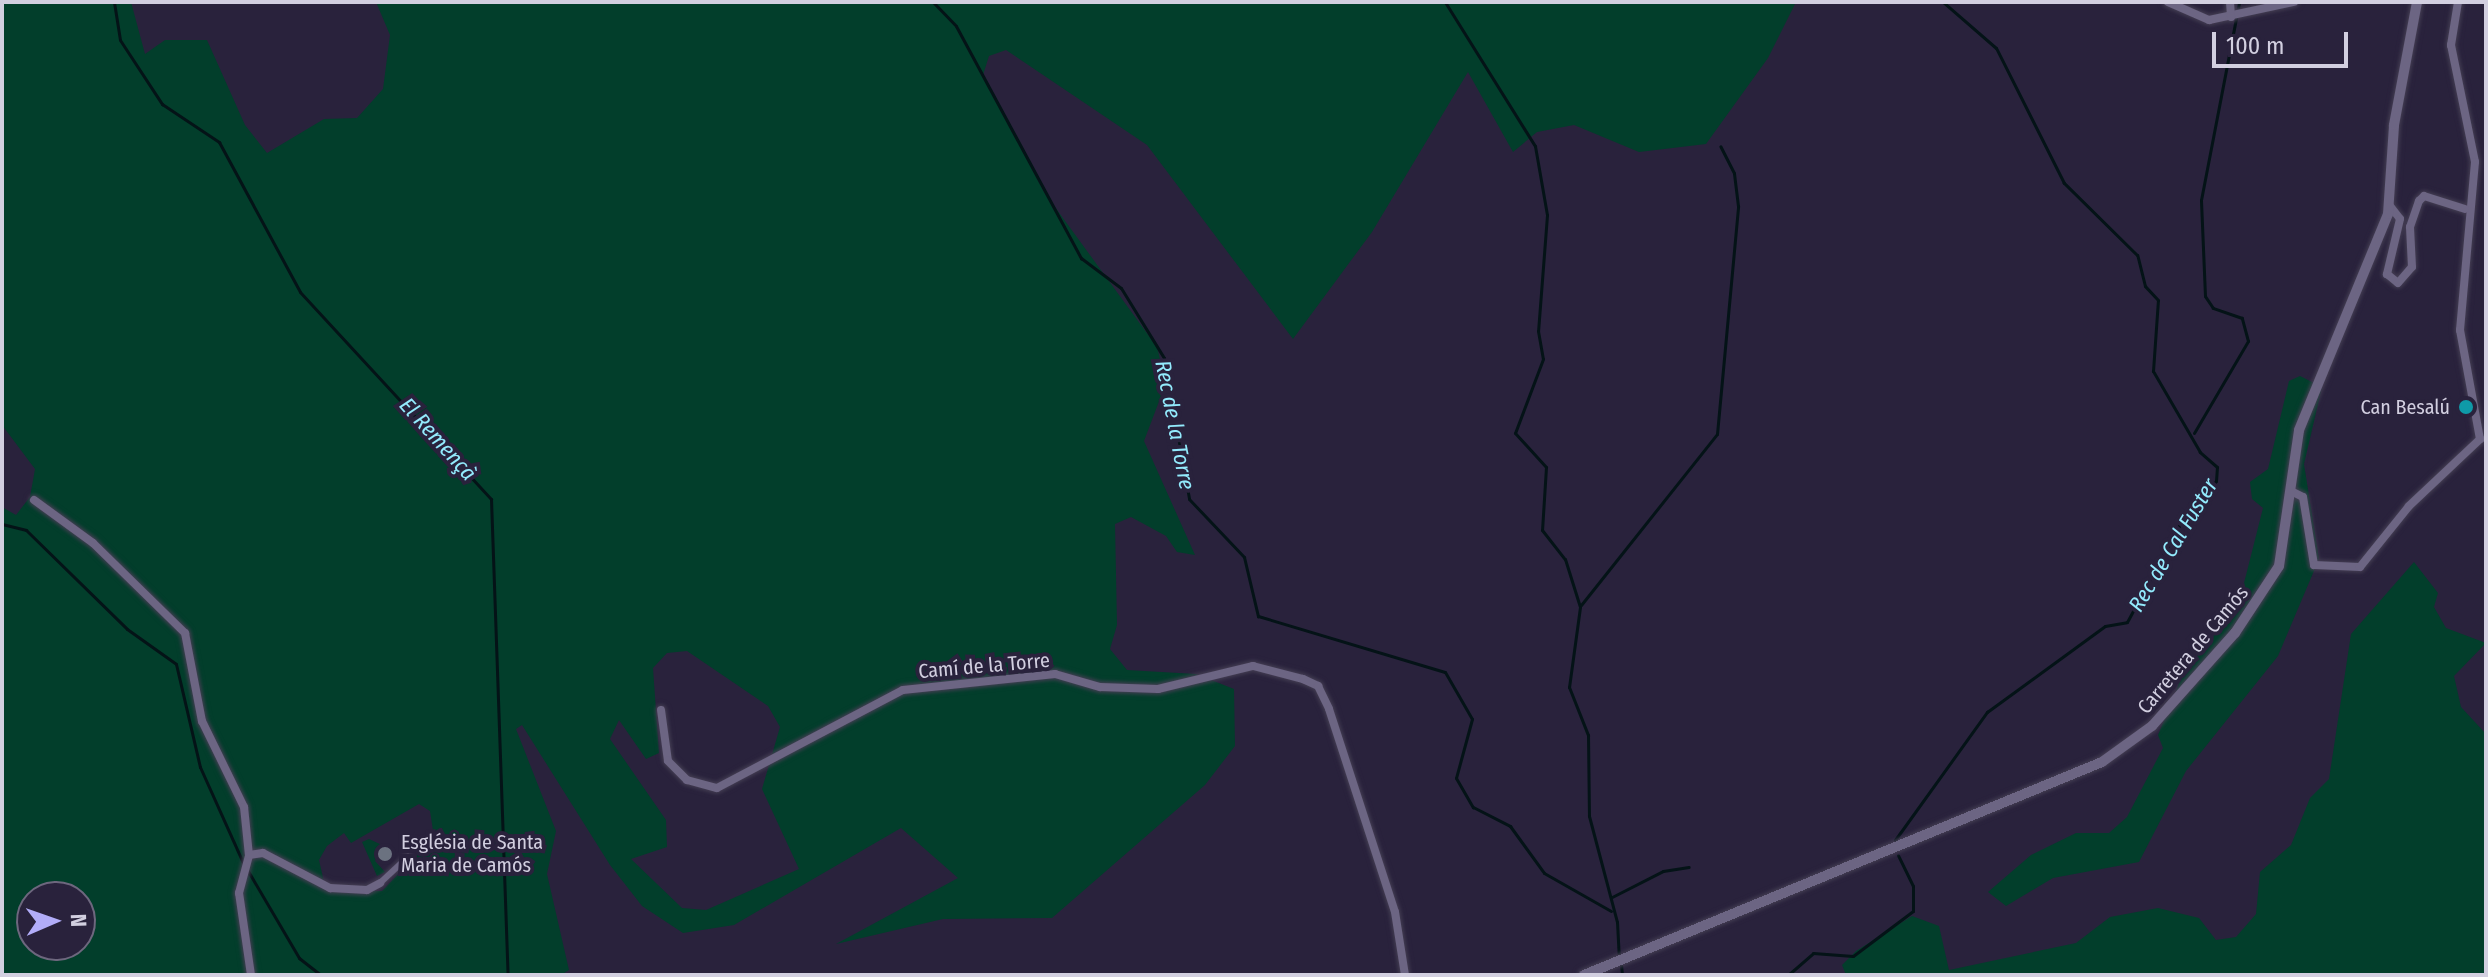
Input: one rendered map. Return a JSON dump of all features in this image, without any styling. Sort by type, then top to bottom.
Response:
[{"type":"street","points":[[2168,2],[2201,18],[2231,17],[2294,2]]},
{"type":"street","points":[[2230,2],[2231,17]]},
{"type":"street","name":"Carretera de Camós","points":[[1584,975],[2084,771],[2131,745],[2257,606],[2285,546],[2299,430],[2390,206],[2394,125],[2417,2]]},
{"type":"street","points":[[2291,491],[2303,497],[2314,565],[2360,567],[2409,506],[2483,443],[2461,344],[2465,209],[2475,162],[2451,45],[2458,2]]},
{"type":"street","points":[[2390,206],[2400,219],[2387,274],[2398,283],[2412,267],[2410,227],[2419,201],[2424,196],[2465,209]]},
{"type":"street","points":[[34,500],[93,543],[185,633],[202,721],[244,807],[249,855],[239,893],[251,975]]},
{"type":"street","name":"Camí de la Torre","points":[[661,710],[668,761],[687,780],[717,788],[903,690],[1055,674],[1100,687],[1158,689],[1253,666],[1303,679],[1318,686],[1329,709],[1395,912],[1405,975]]},
{"type":"street","points":[[249,855],[263,853],[330,888],[367,890],[380,883],[408,857]]},
{"type":"green space","points":[[2,2],[131,2],[145,54],[165,40],[207,40],[245,125],[267,153],[324,119],[357,118],[383,89],[390,35],[376,2],[1796,2],[1768,58],[1706,144],[1639,152],[1574,125],[1537,132],[1513,152],[1468,72],[1372,232],[1293,339],[1147,145],[1006,50],[989,56],[983,75],[1044,192],[1157,347],[1166,383],[1144,441],[1195,555],[1177,552],[1166,536],[1131,517],[1115,524],[1117,625],[1110,649],[1127,670],[1196,674],[1234,689],[1235,746],[1205,785],[1052,918],[943,919],[836,944],[958,878],[901,828],[734,925],[683,933],[642,906],[610,865],[522,725],[516,729],[556,831],[547,874],[569,970],[561,975],[2,975],[2,507],[16,515],[30,497],[35,469],[2,425]],"holes":[[[687,651],[768,706],[780,727],[762,789],[799,869],[706,910],[682,908],[631,859],[667,847],[666,820],[610,739],[619,720],[646,759],[659,753],[653,668],[667,653]],[[419,804],[430,811],[434,837],[382,891],[326,891],[319,860],[327,846],[344,833],[351,843]]]},
{"type":"green space","points":[[2300,376],[2322,387],[2304,464],[2319,559],[2278,656],[2186,771],[2139,862],[2053,878],[2006,906],[1988,892],[2031,855],[2076,833],[2109,833],[2127,817],[2163,748],[2158,735],[2182,676],[2244,583],[2263,508],[2252,499],[2250,482],[2268,469],[2289,381]]},
{"type":"green space","points":[[2414,562],[2438,593],[2434,607],[2446,628],[2486,643],[2454,676],[2461,707],[2486,734],[2486,975],[1846,975],[1842,965],[1856,951],[1912,916],[1939,926],[1949,970],[2076,943],[2110,917],[2158,908],[2199,918],[2216,940],[2236,937],[2256,914],[2260,872],[2291,845],[2310,798],[2329,779],[2351,634]]},
{"type":"green space","points":[[369,839],[382,845],[375,861],[385,872],[377,876],[362,842]]},
{"type":"waterway","name":"El Remençà","points":[[114,2],[120,40],[162,104],[219,142],[300,292],[491,499],[508,975]]},
{"type":"waterway","name":"Rec de la Torre","points":[[933,2],[956,26],[1081,258],[1121,288],[1164,358],[1189,499],[1244,557],[1258,616],[1445,672],[1472,719],[1456,778],[1473,807],[1510,826],[1544,873],[1611,911]]},
{"type":"waterway","points":[[1445,2],[1535,146],[1547,215],[1538,331],[1543,359],[1515,433],[1546,467],[1542,530],[1565,559],[1580,607],[1569,687],[1588,735],[1589,816],[1617,922],[1619,957]]},
{"type":"waterway","name":"Rec de Cal Fuster","points":[[1895,840],[1987,712],[2105,626],[2127,622],[2179,526],[2216,481],[2217,467],[2200,452],[2153,371],[2158,300],[2145,286],[2137,255],[2064,183],[1996,48],[1943,2]]},
{"type":"waterway","points":[[2194,433],[2248,341],[2242,318],[2213,308],[2205,296],[2201,200],[2239,2]]},
{"type":"waterway","points":[[1581,605],[1717,434],[1738,206],[1734,173],[1720,146]]},
{"type":"waterway","points":[[2,524],[26,530],[127,629],[176,664],[200,767],[244,865]]},
{"type":"waterway","name":"Rec de Cal Fuster","points":[[1788,975],[1813,953],[1853,956],[1913,911],[1913,886],[1898,855]]},
{"type":"waterway","points":[[1612,897],[1663,871],[1689,867]]},
{"type":"waterway","points":[[248,871],[299,958],[321,975]]},
{"type":"waterway","points":[[1621,965],[1622,975]]},
{"type":"place","name":"Can Besalú","points":[[2466,407]]},
{"type":"place","name":"Església de Santa Maria de Camós","points":[[385,854]]}]
